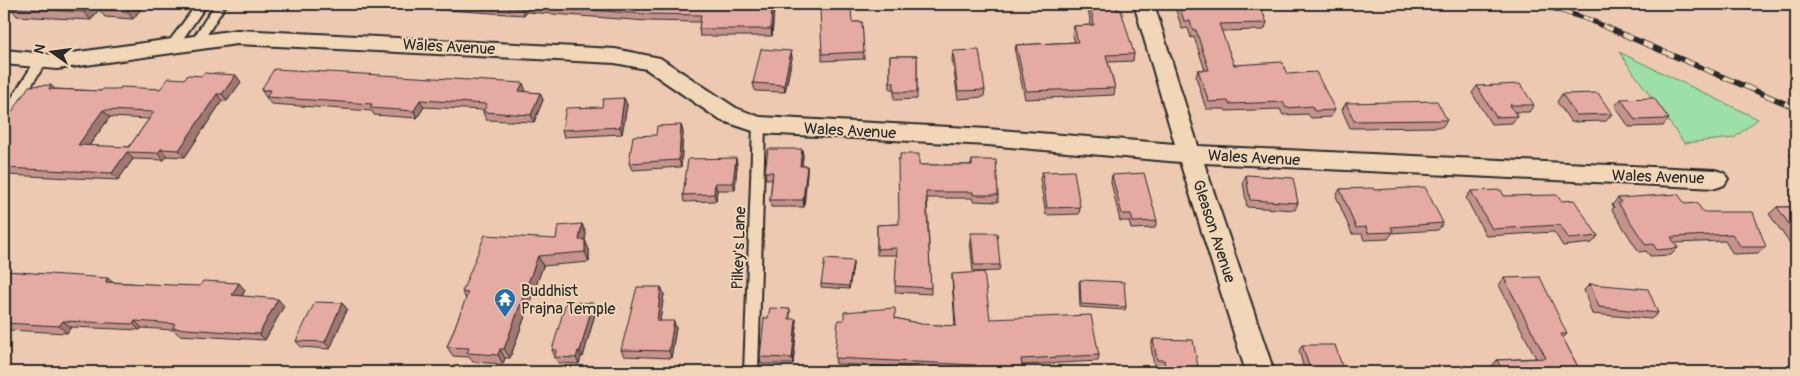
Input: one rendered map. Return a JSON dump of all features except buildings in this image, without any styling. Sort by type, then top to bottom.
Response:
[{"type":"street","name":"Gleason Avenue","points":[[1144,4],[1189,154],[1260,372]]},
{"type":"street","name":"Wales Avenue","points":[[4,57],[57,62],[237,37],[513,50],[632,58],[657,66],[728,114],[759,125],[988,137],[1189,154],[1716,179]]},
{"type":"lane","points":[[172,46],[202,4]]},
{"type":"lane","points":[[196,43],[218,9]]},
{"type":"lane","points":[[4,119],[41,61]]},
{"type":"lane","name":"Pilkey's Lane","points":[[751,372],[759,125]]},
{"type":"green space","points":[[1619,52],[1758,119],[1734,138],[1684,143]]},
{"type":"railway","points":[[1540,4],[1587,19],[1796,108]]},
{"type":"place","name":"Buddhist Prajna Temple","points":[[505,318]]}]
